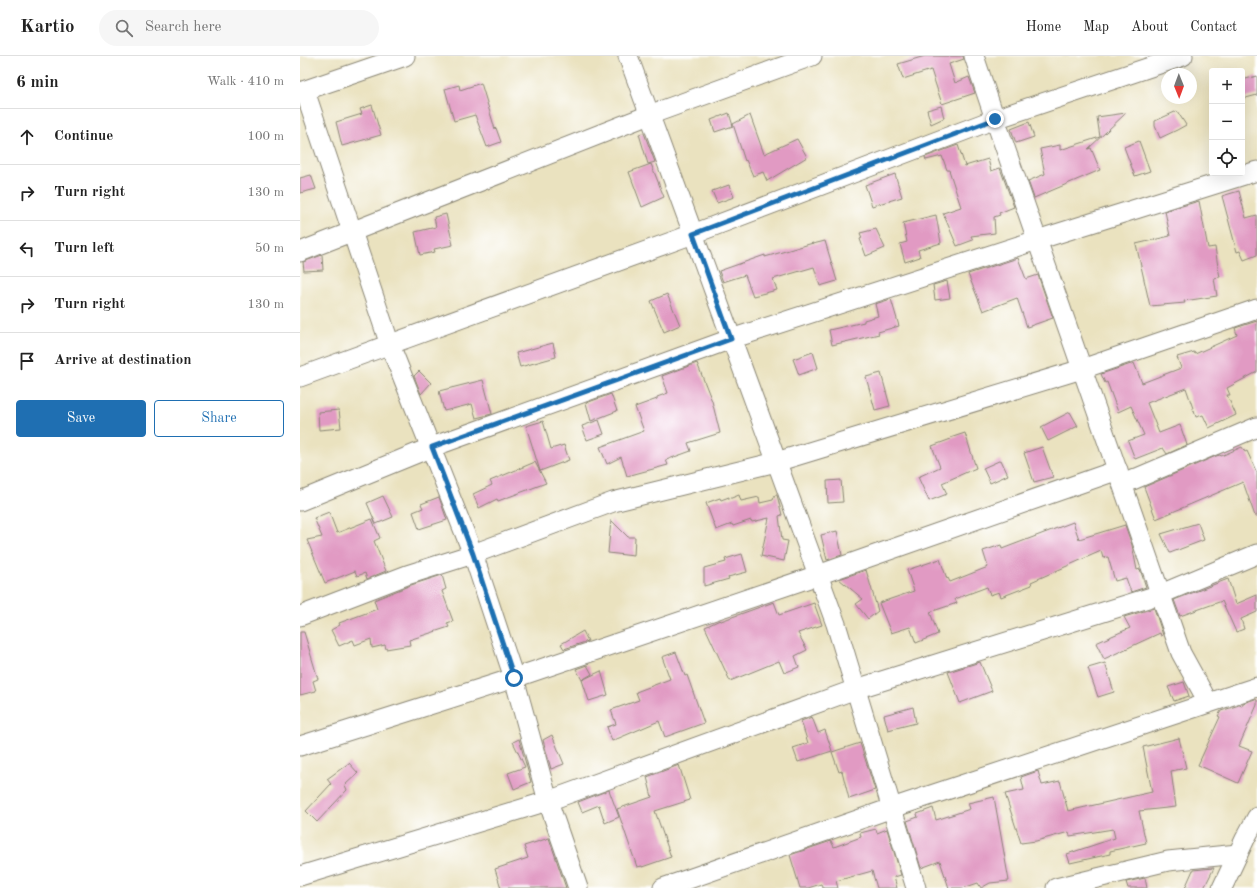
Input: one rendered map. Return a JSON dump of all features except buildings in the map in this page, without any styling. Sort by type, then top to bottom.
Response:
[{"type":"street","points":[[405,56],[302,92],[352,232],[390,345],[432,447],[473,554],[514,678],[548,801],[578,888]]},
{"type":"street","points":[[628,56],[836,624],[916,888]]},
{"type":"street","points":[[300,252],[649,115],[812,56]]},
{"type":"street","points":[[974,56],[1182,653],[1208,702]]},
{"type":"street","points":[[300,377],[693,234],[995,119],[1183,56]]},
{"type":"street","points":[[300,501],[432,447],[731,339],[1037,240],[1257,171]]},
{"type":"street","points":[[300,616],[407,575],[473,554],[613,502],[776,462],[1082,369],[1257,310]]},
{"type":"street","points":[[300,746],[514,678],[818,575],[1120,477],[1257,427]]},
{"type":"street","points":[[300,876],[548,801],[856,689],[1161,594],[1257,554]]},
{"type":"street","points":[[663,888],[892,808],[1257,687]]},
{"type":"street","points":[[1222,888],[1247,848],[1257,817]]},
{"type":"street","points":[[1056,888],[1168,861],[1247,848]]},
{"type":"route","points":[[514,678],[473,554],[432,447],[731,339],[693,234],[995,119]]}]
